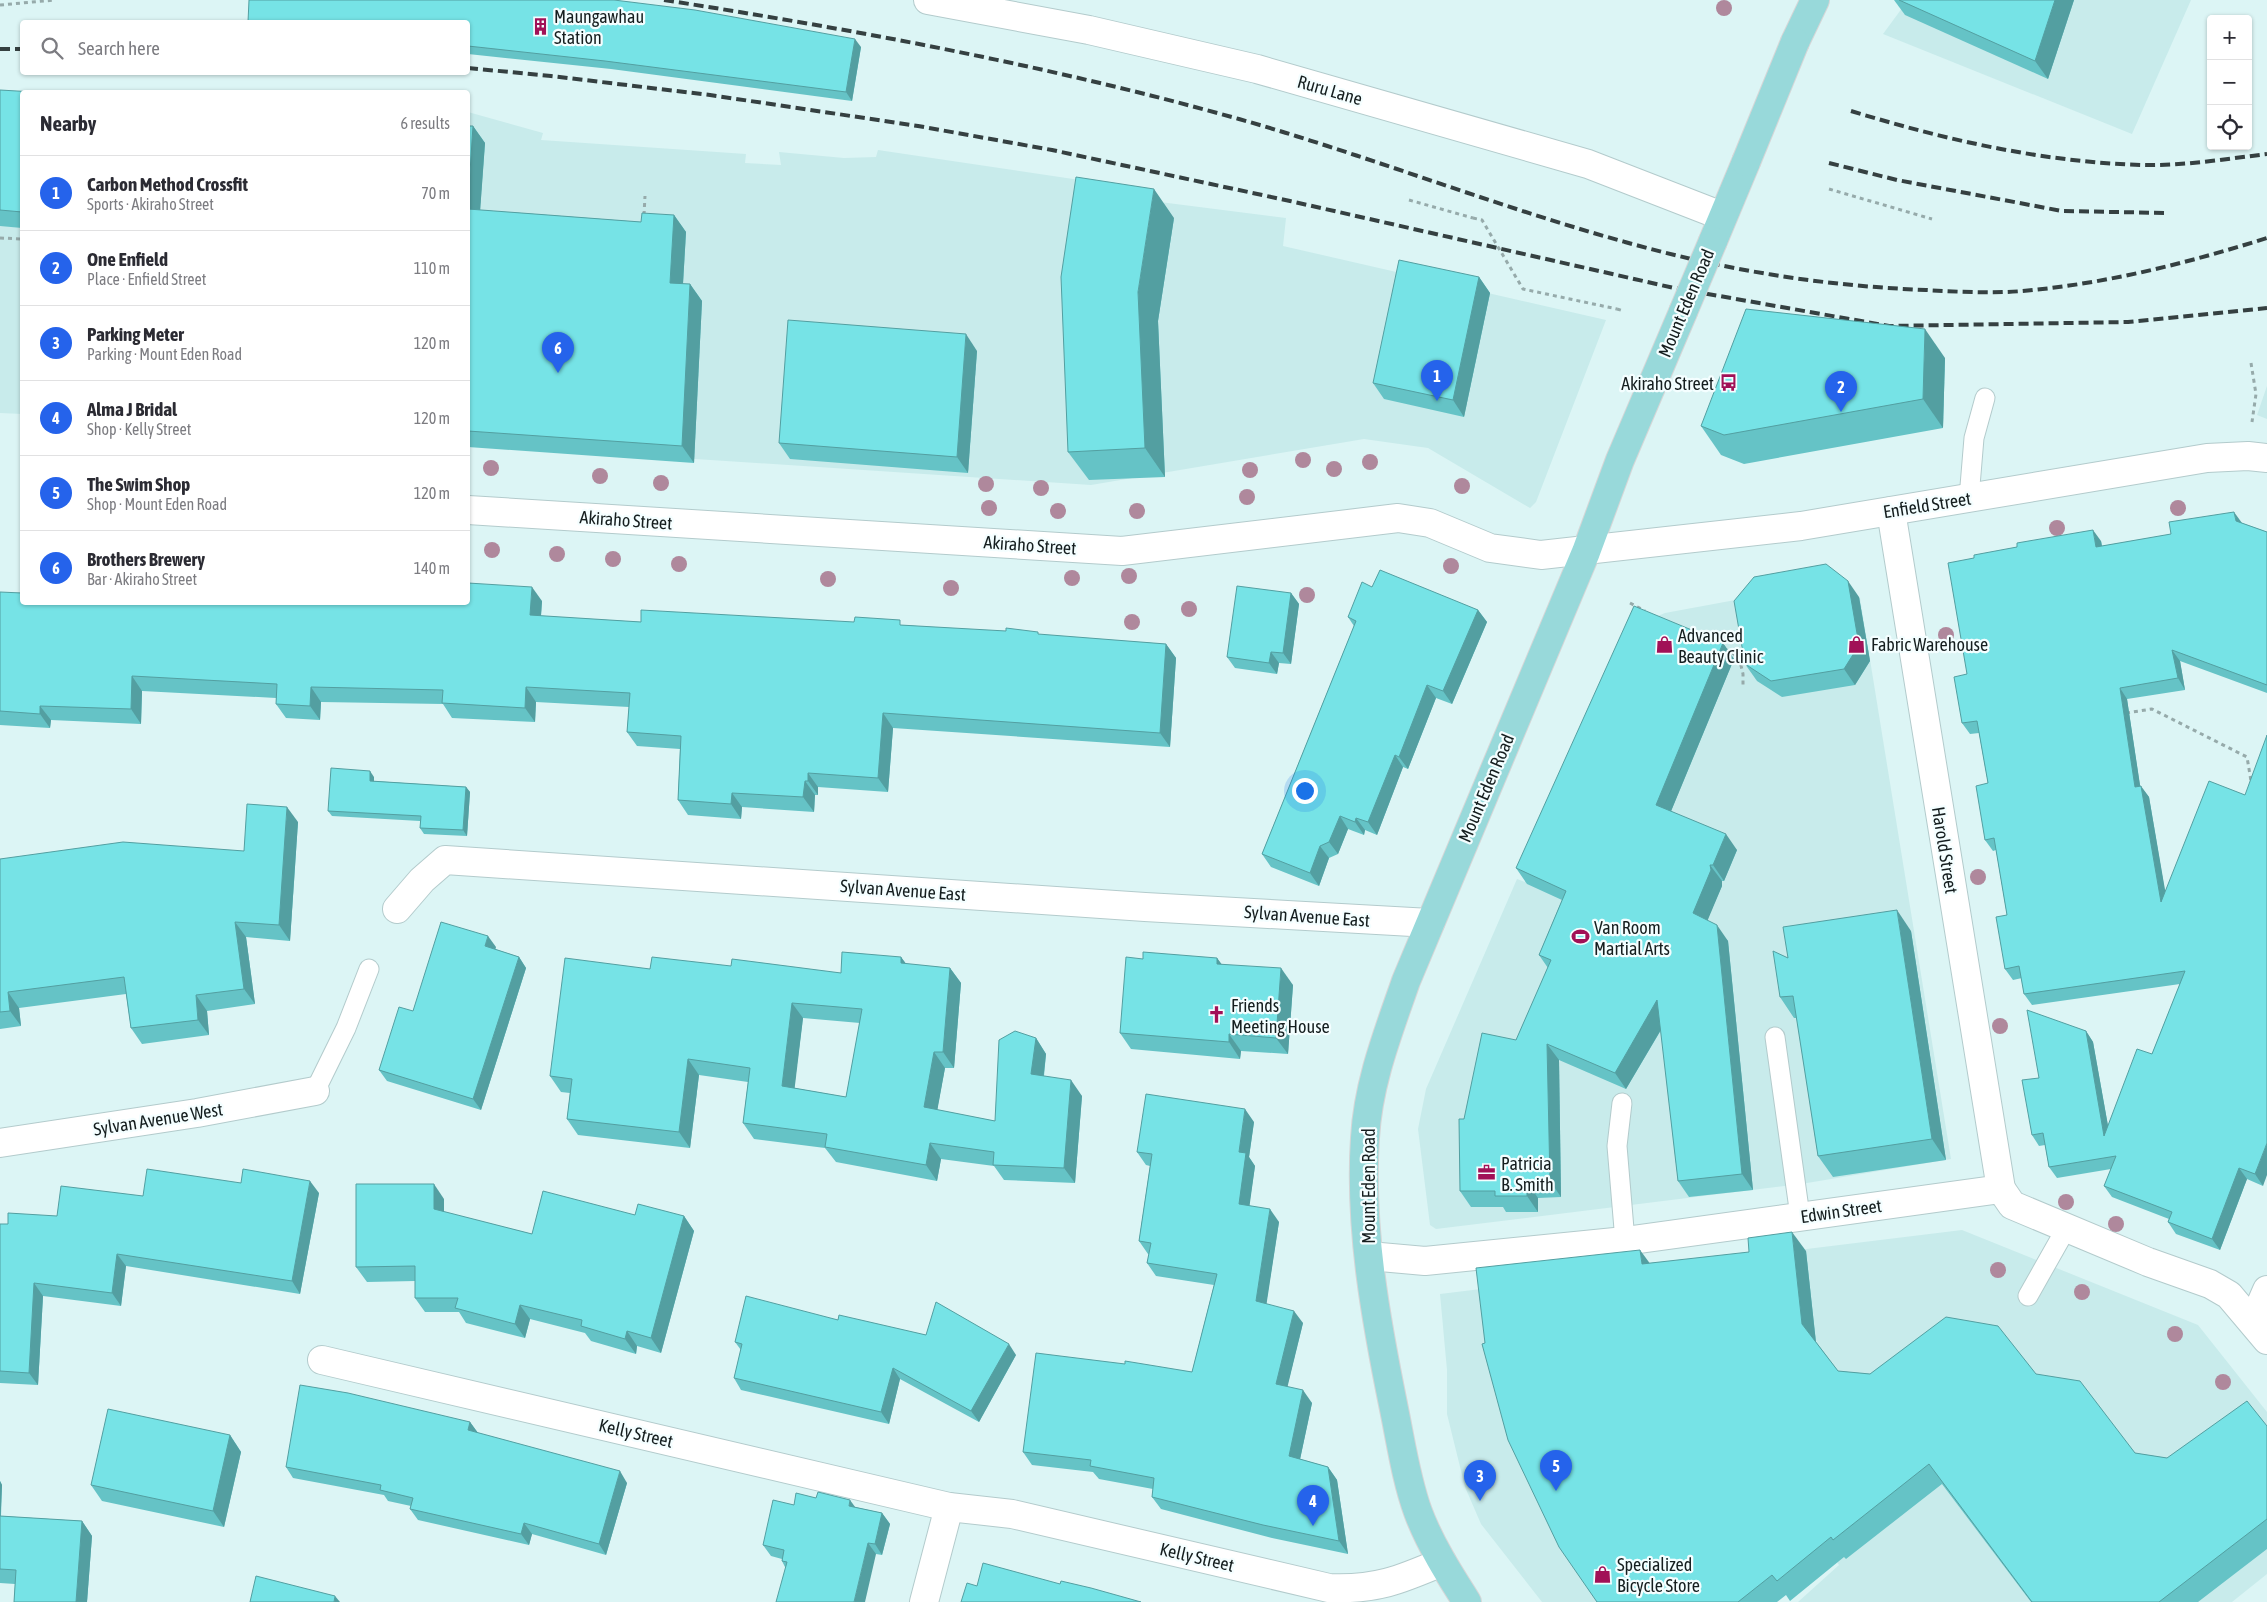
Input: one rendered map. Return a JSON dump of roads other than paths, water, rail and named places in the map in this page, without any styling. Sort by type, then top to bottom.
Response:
[{"type":"main road","name":"Mount Eden Road","points":[[1467,1602],[1442,1562],[1418,1513],[1389,1388],[1369,1256],[1365,1205],[1365,1138],[1372,1088],[1382,1048],[1406,981],[1586,552],[1620,460],[1795,42],[1815,0]]},
{"type":"street","name":"Ruru Lane","points":[[928,0],[1089,30],[1257,69],[1588,164],[1717,229]]},
{"type":"street","name":"Enfield Street","points":[[1586,552],[1801,526],[2207,458],[2248,456],[2267,458]]},
{"type":"street","name":"Akiraho Street","points":[[470,510],[1122,551],[1398,518],[1430,523],[1490,548],[1512,552],[1541,555],[1586,552]]},
{"type":"street","name":"Harold Street","points":[[1891,511],[2001,1189]]},
{"type":"street","name":"Sylvan Avenue East","points":[[397,909],[422,880],[445,860],[1145,907],[1430,924]]},
{"type":"street","name":"Sylvan Avenue West","points":[[0,1142],[197,1114],[315,1091]]},
{"type":"street","name":"Edwin Street","points":[[1369,1256],[1425,1261],[1625,1241],[2001,1189]]},
{"type":"street","points":[[2001,1189],[2012,1205],[2148,1262],[2210,1284],[2229,1295],[2260,1331]]},
{"type":"street","points":[[2260,1331],[2267,1290]]},
{"type":"street","name":"Kelly Street","points":[[322,1360],[949,1506],[1012,1514],[1329,1588],[1376,1587],[1397,1581],[1442,1562]]},
{"type":"street","points":[[924,1602],[949,1506]]},
{"type":"lane","points":[[1969,498],[1974,438],[1985,398]]},
{"type":"lane","points":[[315,1091],[346,1028],[369,969]]},
{"type":"lane","points":[[1775,1037],[1800,1216]]},
{"type":"lane","points":[[1622,1103],[1617,1146],[1625,1241]]},
{"type":"lane","points":[[2028,1296],[2068,1227]]},
{"type":"railway","points":[[664,0],[881,37],[1097,82],[1288,133],[1528,213],[1625,242],[1699,261],[1774,275],[1888,288],[1966,292],[2020,291],[2093,282],[2152,270],[2267,238]]},
{"type":"railway","points":[[0,49],[20,49]]},
{"type":"railway","points":[[470,68],[710,95],[918,126],[1052,150],[1290,201],[1674,288],[1889,326],[2128,322],[2267,308]]},
{"type":"railway","points":[[1851,111],[1922,131],[1995,148],[2105,163],[2157,165],[2204,162],[2267,154]]},
{"type":"railway","points":[[1829,163],[1897,180],[2062,211],[2168,213]]},
{"type":"place","name":"Maungawhau Station","points":[[540,26]]},
{"type":"place","name":"Brothers Brewery","points":[[558,373]]},
{"type":"place","name":"Akiraho Street","points":[[1728,383]]},
{"type":"place","name":"Carbon Method Crossfit","points":[[1437,401]]},
{"type":"place","name":"One Enfield","points":[[1841,412]]},
{"type":"place","name":"Fabric Warehouse","points":[[1857,644]]},
{"type":"place","name":"Advanced Beauty Clinic","points":[[1664,645]]},
{"type":"place","name":"Van Room Martial Arts","points":[[1580,937]]},
{"type":"place","name":"Friends Meeting House","points":[[1217,1015]]},
{"type":"place","name":"Patricia B. Smith","points":[[1487,1173]]},
{"type":"place","name":"The Swim Shop","points":[[1556,1491]]},
{"type":"place","name":"Parking Meter","points":[[1480,1501]]},
{"type":"place","name":"Alma J Bridal","points":[[1313,1526]]},
{"type":"place","name":"Specialized Bicycle Store","points":[[1603,1574]]}]
